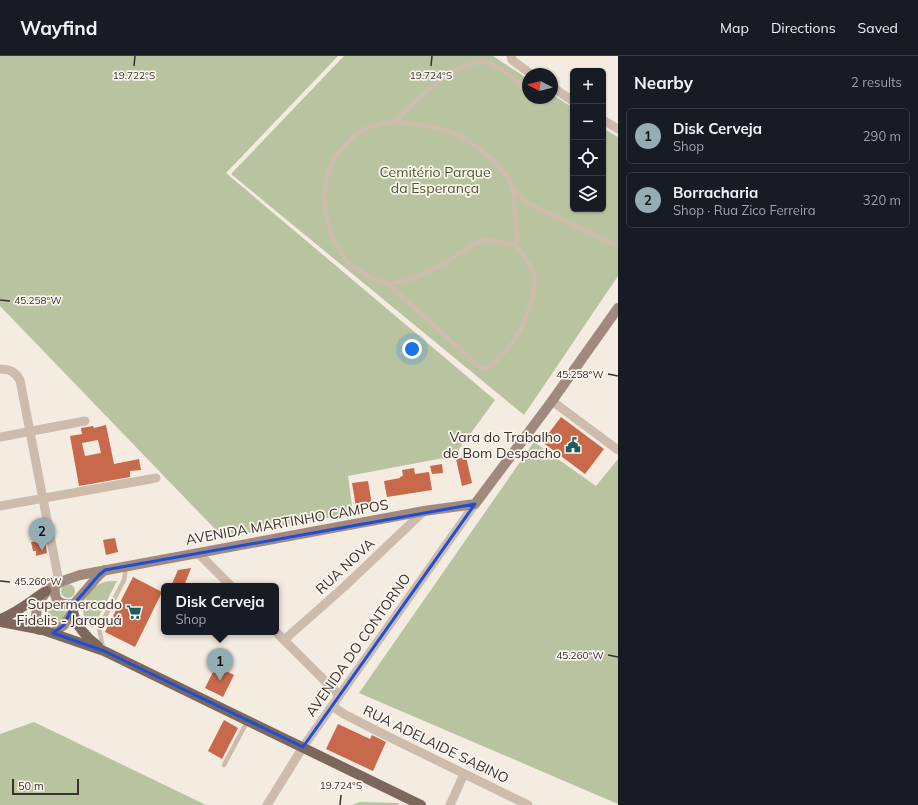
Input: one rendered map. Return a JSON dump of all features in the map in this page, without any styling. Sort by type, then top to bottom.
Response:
[{"type":"main road","points":[[475,504],[552,401],[618,308]]},
{"type":"main road","name":"AVENIDA MARTINHO CAMPOS","points":[[53,586],[80,575],[105,570],[424,511],[475,504]]},
{"type":"main road","points":[[53,633],[64,626],[74,607],[99,575],[105,570]]},
{"type":"main road","points":[[53,586],[55,598],[58,601],[74,607]]},
{"type":"main road","points":[[0,618],[12,614],[24,607],[53,586]]},
{"type":"main road","points":[[39,630],[35,619],[36,612],[53,586]]},
{"type":"main road","points":[[74,607],[74,615],[81,629],[93,643],[104,651]]},
{"type":"main road","points":[[0,622],[43,630],[104,651],[421,805]]},
{"type":"street","points":[[511,56],[512,60],[523,68]]},
{"type":"street","points":[[558,92],[570,99]]},
{"type":"street","points":[[606,122],[618,129]]},
{"type":"street","points":[[0,369],[11,370],[20,380],[44,498],[53,586]]},
{"type":"street","points":[[552,401],[618,449]]},
{"type":"street","points":[[0,437],[85,421]]},
{"type":"street","points":[[0,506],[156,478]]},
{"type":"street","name":"AVENIDA DO CONTORNO","points":[[267,805],[303,747],[475,504]]},
{"type":"street","name":"RUA NOVA","points":[[284,640],[344,587],[424,511]]},
{"type":"street","points":[[198,553],[228,583]]},
{"type":"street","points":[[279,635],[339,695]]},
{"type":"street","name":"RUA ADELAIDE SABINO","points":[[332,706],[344,714],[381,733],[528,805]]},
{"type":"street","points":[[450,805],[464,774]]},
{"type":"lane","points":[[395,122],[423,93],[447,72],[466,62],[477,60],[489,63],[522,85]]},
{"type":"lane","points":[[388,284],[410,280],[447,262],[475,243],[486,240],[514,244],[526,258],[533,272],[532,303],[525,318],[511,345],[489,368],[484,369],[481,368],[388,284],[374,279],[353,267],[346,260],[332,237],[326,215],[324,198],[326,179],[335,156],[355,135],[369,127],[395,122],[431,127],[460,136],[493,160],[507,176],[513,190],[517,238],[514,244]]},
{"type":"lane","points":[[513,190],[529,204],[618,246]]},
{"type":"lane","points":[[104,651],[99,628],[124,580],[126,566]]},
{"type":"lane","points":[[224,765],[248,720]]},
{"type":"highlighted area","points":[[475,504],[303,747],[104,651],[53,633],[64,625],[74,604],[105,570]]},
{"type":"green space","points":[[0,56],[338,56],[226,173],[495,400],[454,456],[348,476],[353,513],[232,536],[215,529],[0,306]]},
{"type":"green space","name":"Cemitério Parque da Esperança","points":[[344,56],[493,56],[522,75],[522,104],[558,104],[558,98],[570,106],[570,212],[606,212],[606,130],[618,137],[618,276],[524,415],[231,174]]},
{"type":"green space","points":[[534,442],[596,486],[618,459],[618,804],[359,693]]},
{"type":"green space","points":[[117,581],[93,628],[87,623],[83,611],[85,601],[90,591],[100,584]]},
{"type":"green space","points":[[68,584],[73,586],[75,591],[73,596],[68,598],[63,596],[61,591],[63,586]]},
{"type":"green space","points":[[51,601],[58,609],[66,611],[61,622],[50,626],[47,624],[45,617]]},
{"type":"green space","points":[[34,722],[206,805],[0,805],[0,734]]},
{"type":"green space","points":[[360,802],[399,803],[398,805],[352,805]]},
{"type":"building","name":"Vara do Trabalho de Bom Despacho","points":[[561,417],[604,449],[585,474],[542,442]]},
{"type":"building","points":[[106,425],[114,464],[139,459],[141,470],[130,471],[130,477],[79,486],[70,436],[82,434],[81,428],[93,426],[94,428]],"holes":[[[98,440],[101,453],[85,456],[82,443]]]},
{"type":"building","points":[[466,457],[472,483],[462,486],[456,459]]},
{"type":"building","points":[[442,464],[443,473],[432,474],[430,466]]},
{"type":"building","points":[[414,468],[415,474],[429,472],[432,490],[387,497],[384,481],[400,478],[403,476],[402,470]]},
{"type":"building","points":[[368,481],[372,505],[356,507],[352,483]]},
{"type":"building","points":[[115,538],[118,552],[106,555],[103,540]]},
{"type":"building","points":[[45,540],[47,553],[36,556],[36,551],[33,551],[31,542]]},
{"type":"building","points":[[191,568],[185,583],[172,583],[178,570]]},
{"type":"building","name":"Supermercado Fidelis - Jaraguá","points":[[133,577],[161,591],[135,647],[105,632]]},
{"type":"building","points":[[216,666],[234,675],[223,697],[205,688]]},
{"type":"building","points":[[224,720],[238,728],[222,759],[208,751]]},
{"type":"building","points":[[338,724],[370,739],[372,735],[386,742],[373,771],[326,749]]},
{"type":"place","name":"Vara do Trabalho de Bom Despacho","points":[[573,445]]},
{"type":"place","name":"Borracharia","points":[[42,551]]},
{"type":"place","name":"Supermercado Fidelis - Jaraguá","points":[[134,612]]},
{"type":"place","name":"Disk Cerveja","points":[[220,681]]}]
